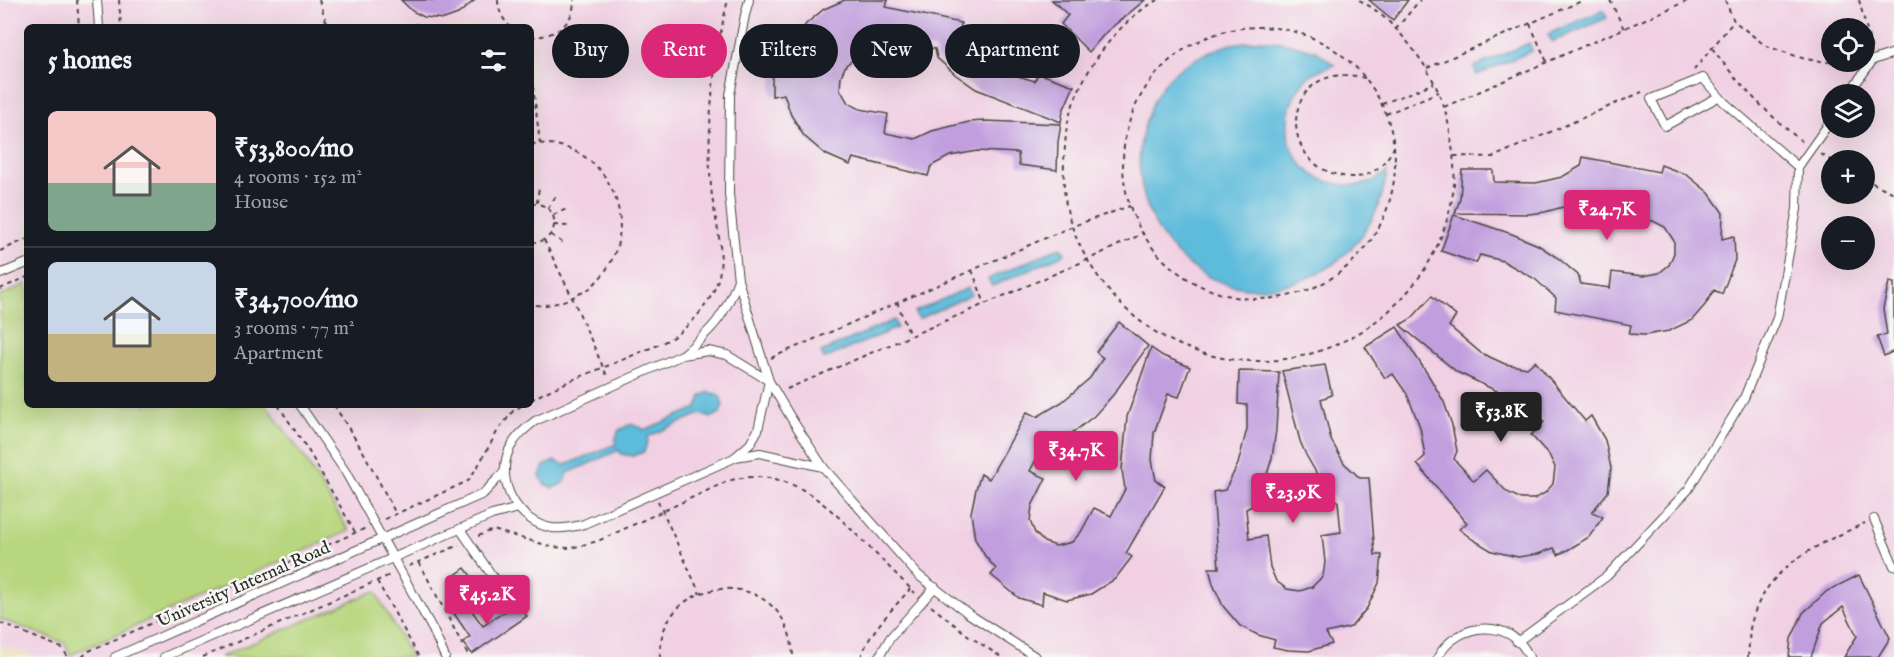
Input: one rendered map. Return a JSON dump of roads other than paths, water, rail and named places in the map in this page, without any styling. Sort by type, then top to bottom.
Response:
[{"type":"lane","points":[[97,0],[99,24]]},
{"type":"lane","points":[[749,0],[730,95],[729,194],[738,280],[770,381],[790,418],[823,467],[918,575],[969,614],[1036,657]]},
{"type":"lane","points":[[1856,84],[1874,60],[1894,53]]},
{"type":"lane","points":[[1718,97],[1665,126],[1651,99],[1703,78],[1718,97],[1798,167]]},
{"type":"lane","points":[[1518,642],[1607,576],[1688,490],[1744,398],[1777,318],[1797,210],[1798,167],[1821,134]]},
{"type":"lane","points":[[0,274],[24,264]]},
{"type":"lane","points":[[682,355],[712,329],[729,304],[738,280]]},
{"type":"lane","points":[[770,381],[727,355],[708,351],[682,355],[535,421],[519,433],[509,450],[504,471],[509,494],[518,508],[531,520],[553,528],[573,528],[734,458],[760,453],[823,467]]},
{"type":"lane","points":[[734,458],[750,444],[758,430],[770,381]]},
{"type":"lane","points":[[302,408],[345,471],[433,630],[444,657]]},
{"type":"lane","name":"University Internal Road","points":[[116,657],[483,494],[504,471]]},
{"type":"lane","name":"University Internal Road","points":[[165,657],[492,515],[518,508]]},
{"type":"lane","points":[[1874,519],[1894,566]]},
{"type":"lane","points":[[460,529],[504,593],[482,606]]},
{"type":"lane","points":[[879,657],[890,638],[935,587]]},
{"type":"lane","points":[[1438,657],[1444,646],[1458,634],[1477,628],[1497,629],[1512,637],[1529,657]]},
{"type":"water","points":[[1603,10],[1607,18],[1552,42],[1548,34]]},
{"type":"water","points":[[1261,40],[1287,43],[1316,51],[1335,65],[1310,75],[1292,102],[1288,116],[1290,143],[1303,166],[1325,181],[1347,185],[1367,183],[1387,172],[1382,195],[1370,223],[1354,245],[1333,264],[1301,280],[1272,287],[1243,288],[1209,277],[1187,263],[1168,245],[1154,223],[1145,199],[1140,173],[1140,147],[1153,102],[1173,74],[1191,61],[1218,48]]},
{"type":"water","points":[[1529,43],[1532,51],[1477,75],[1474,67]]},
{"type":"water","points":[[1061,247],[1065,254],[992,286],[988,279]]},
{"type":"water","points":[[968,288],[971,295],[918,319],[914,312]]},
{"type":"water","points":[[894,320],[897,328],[824,359],[821,352]]},
{"type":"water","points":[[709,392],[719,395],[723,404],[720,413],[711,418],[700,414],[647,437],[644,452],[633,456],[621,454],[619,450],[568,473],[564,483],[553,488],[544,484],[540,476],[544,466],[554,461],[565,465],[616,444],[615,440],[619,430],[631,424],[644,430],[697,408],[701,396]]}]
